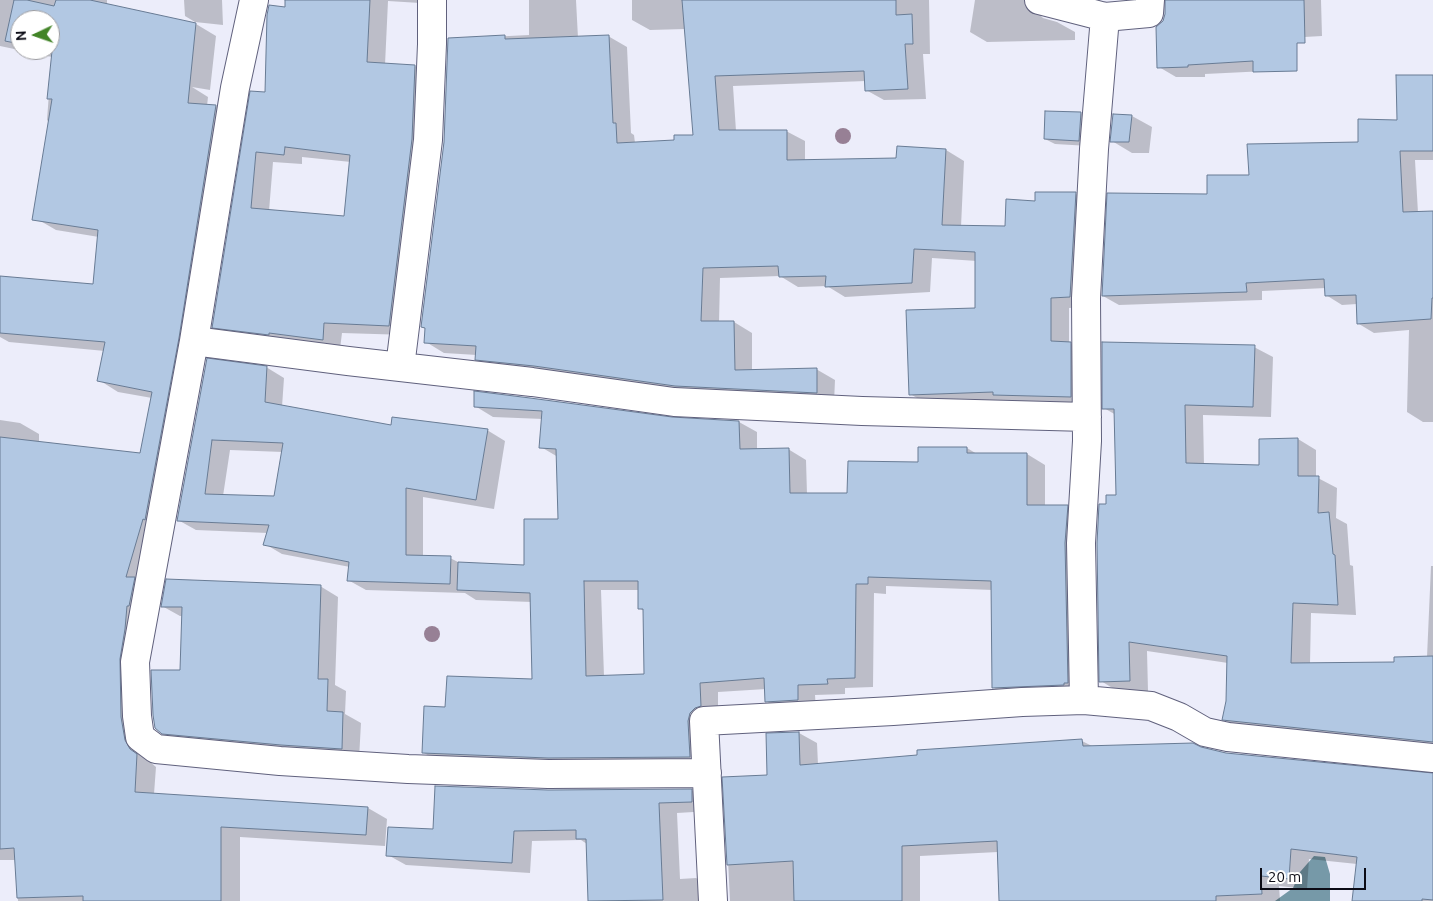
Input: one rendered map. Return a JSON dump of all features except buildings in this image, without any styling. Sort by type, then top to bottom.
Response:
[{"type":"street","points":[[254,0],[235,88],[194,341],[135,662],[137,716],[140,737],[156,749],[290,762],[408,769],[548,774],[707,773]]},
{"type":"street","points":[[400,368],[428,140],[432,0]]},
{"type":"street","points":[[1039,0],[1105,17],[1149,13],[1150,0]]},
{"type":"street","points":[[1084,700],[1081,543],[1087,440],[1086,298],[1094,149],[1105,17]]},
{"type":"street","points":[[194,341],[400,368],[532,382],[674,402],[1086,417]]},
{"type":"street","points":[[713,901],[704,721],[1084,700],[1151,706],[1179,717],[1205,732],[1228,737],[1433,758]]},
{"type":"water","points":[[1314,856],[1325,857],[1330,874],[1330,901],[1275,901],[1293,888],[1300,872]]}]
